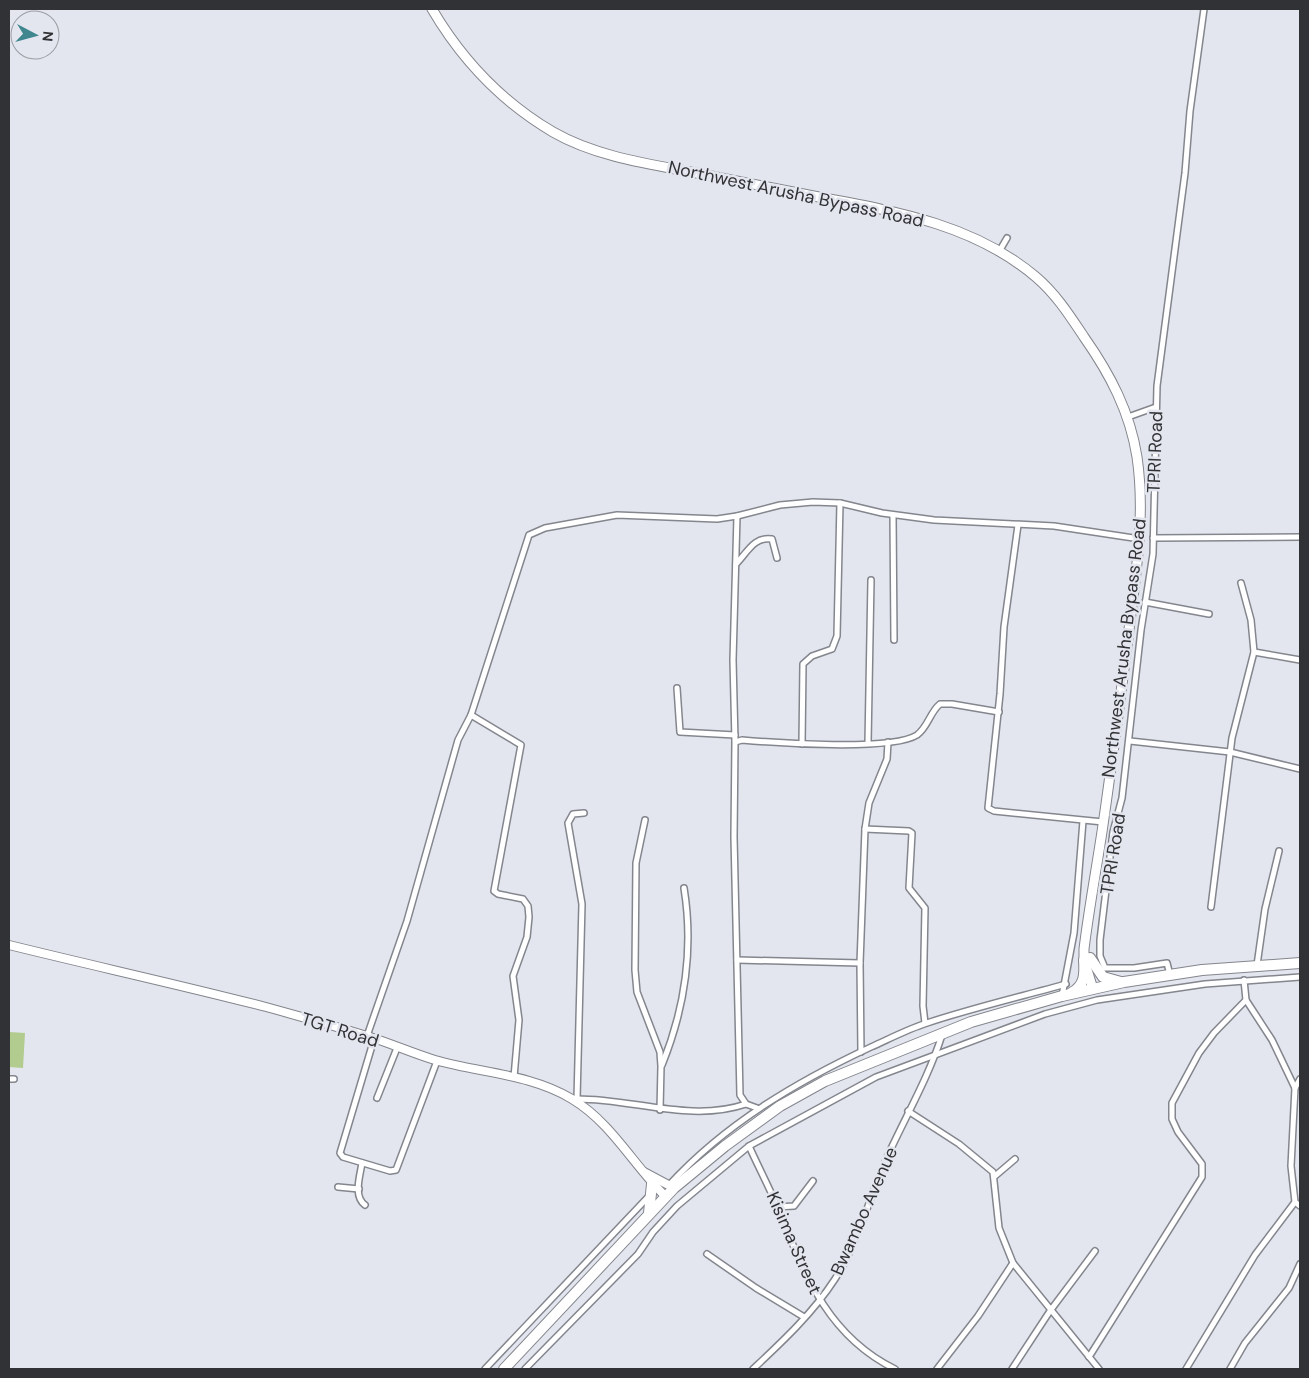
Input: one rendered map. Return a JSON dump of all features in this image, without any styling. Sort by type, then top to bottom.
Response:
[{"type":"highway","points":[[1087,959],[1102,977],[1124,982]]},
{"type":"highway","points":[[1064,996],[1075,991],[1083,982],[1087,959]]},
{"type":"highway","points":[[504,1369],[649,1212],[666,1197],[671,1187],[780,1106],[854,1068],[943,1032],[1012,1009],[1064,996],[1124,982],[1170,975],[1257,965],[1300,963]]},
{"type":"highway","points":[[649,1212],[652,1188]]},
{"type":"main road","name":"Northwest Arusha Bypass Road","points":[[432,9],[458,49],[491,86],[555,133],[591,148],[638,162],[908,214],[955,229],[1000,250],[1038,279],[1067,312],[1117,389],[1128,418],[1137,455],[1141,498],[1140,539],[1088,922],[1087,959],[1096,989]]},
{"type":"street","name":"TPRI Road","points":[[1170,975],[1167,963],[1116,969],[1105,968],[1100,956],[1113,832],[1122,798],[1145,602],[1153,554],[1156,407],[1166,302],[1185,173],[1190,111],[1204,9]]},
{"type":"street","points":[[1000,250],[1007,238]]},
{"type":"street","points":[[1128,418],[1156,407]]},
{"type":"street","points":[[437,1061],[396,1170],[362,1163],[343,1157],[340,1154],[370,1037],[407,921],[458,740],[471,715],[529,535],[545,528],[616,515],[717,519],[795,503],[840,503],[893,515],[1077,529],[1140,539]]},
{"type":"street","points":[[802,744],[803,664],[812,656],[826,653],[835,644],[840,503]]},
{"type":"street","points":[[893,515],[894,640]]},
{"type":"street","points":[[737,516],[735,564],[734,827],[740,1095],[746,1104]]},
{"type":"street","points":[[1018,525],[1004,627],[999,712],[988,808],[994,811],[1103,822]]},
{"type":"street","points":[[1153,538],[1300,537]]},
{"type":"street","points":[[735,564],[753,543],[768,538],[772,539],[777,558]]},
{"type":"street","points":[[868,743],[871,580]]},
{"type":"street","points":[[1211,908],[1235,722],[1254,652],[1251,620],[1242,583]]},
{"type":"street","points":[[1145,602],[1209,614]]},
{"type":"street","points":[[1254,652],[1300,660]]},
{"type":"street","points":[[677,688],[680,732],[802,744],[888,742],[916,736],[940,704],[952,704],[999,712]]},
{"type":"street","points":[[471,715],[521,744],[494,891],[498,894],[523,899],[528,906],[527,937],[513,976],[519,1020],[514,1076]]},
{"type":"street","points":[[1130,741],[1230,752],[1300,769]]},
{"type":"street","points":[[861,1052],[860,963],[865,829],[869,803],[887,760],[888,742]]},
{"type":"street","points":[[584,813],[573,814],[568,823],[582,904],[574,1099],[610,1100],[660,1110],[723,1110],[746,1104],[757,1108]]},
{"type":"street","points":[[645,820],[636,863],[635,970],[637,992],[656,1038],[662,1066],[660,1110]]},
{"type":"street","points":[[1064,996],[1074,933],[1083,820]]},
{"type":"street","points":[[865,829],[910,831],[912,833],[910,888],[912,894],[924,905],[926,913],[924,1023]]},
{"type":"street","points":[[1257,965],[1263,919],[1280,851]]},
{"type":"street","points":[[662,1066],[678,1023],[682,1001],[690,931],[684,888]]},
{"type":"street","name":"TGT Road","points":[[9,945],[265,1007],[370,1037],[437,1061],[514,1076],[574,1099],[602,1123],[640,1169],[652,1188],[666,1197]]},
{"type":"street","points":[[737,960],[860,963]]},
{"type":"street","points":[[525,1369],[638,1254],[653,1232],[677,1206],[749,1146],[796,1119],[876,1078],[1045,1014],[1097,1000],[1159,989],[1244,980],[1300,977]]},
{"type":"street","points":[[1244,980],[1246,1000],[1272,1040],[1295,1088]]},
{"type":"street","points":[[640,1169],[671,1187],[688,1164],[757,1108],[819,1072],[924,1023],[1066,984]]},
{"type":"street","points":[[1089,1357],[1202,1177],[1202,1164],[1178,1132],[1172,1119],[1172,1102],[1204,1046],[1246,1000]]},
{"type":"street","name":"Bwambo Avenue","points":[[753,1369],[819,1301],[836,1278],[847,1256],[888,1155],[935,1056],[943,1032]]},
{"type":"street","points":[[377,1098],[397,1048]]},
{"type":"street","points":[[1186,1369],[1254,1255],[1295,1202],[1291,1166],[1295,1088],[1300,1079]]},
{"type":"street","points":[[908,1111],[973,1154],[989,1167],[995,1176],[999,1228],[1013,1263],[1050,1311],[1099,1369]]},
{"type":"street","name":"Kisima Street","points":[[749,1146],[819,1301],[867,1354],[895,1369]]},
{"type":"street","points":[[995,1176],[1015,1159]]},
{"type":"street","points":[[362,1163],[359,1188],[360,1198],[366,1205]]},
{"type":"street","points":[[777,1207],[788,1208],[794,1206],[813,1181]]},
{"type":"street","points":[[338,1187],[359,1188]]},
{"type":"street","points":[[485,1369],[652,1188]]},
{"type":"street","points":[[1295,1202],[1300,1206]]},
{"type":"street","points":[[1012,1369],[1050,1311],[1095,1251]]},
{"type":"street","points":[[707,1254],[756,1288],[804,1317]]},
{"type":"street","points":[[937,1369],[978,1316],[1013,1263]]},
{"type":"street","points":[[1230,1369],[1245,1344],[1289,1288],[1300,1264]]},
{"type":"green space","points":[[9,1032],[25,1033],[23,1068],[9,1067]]}]
